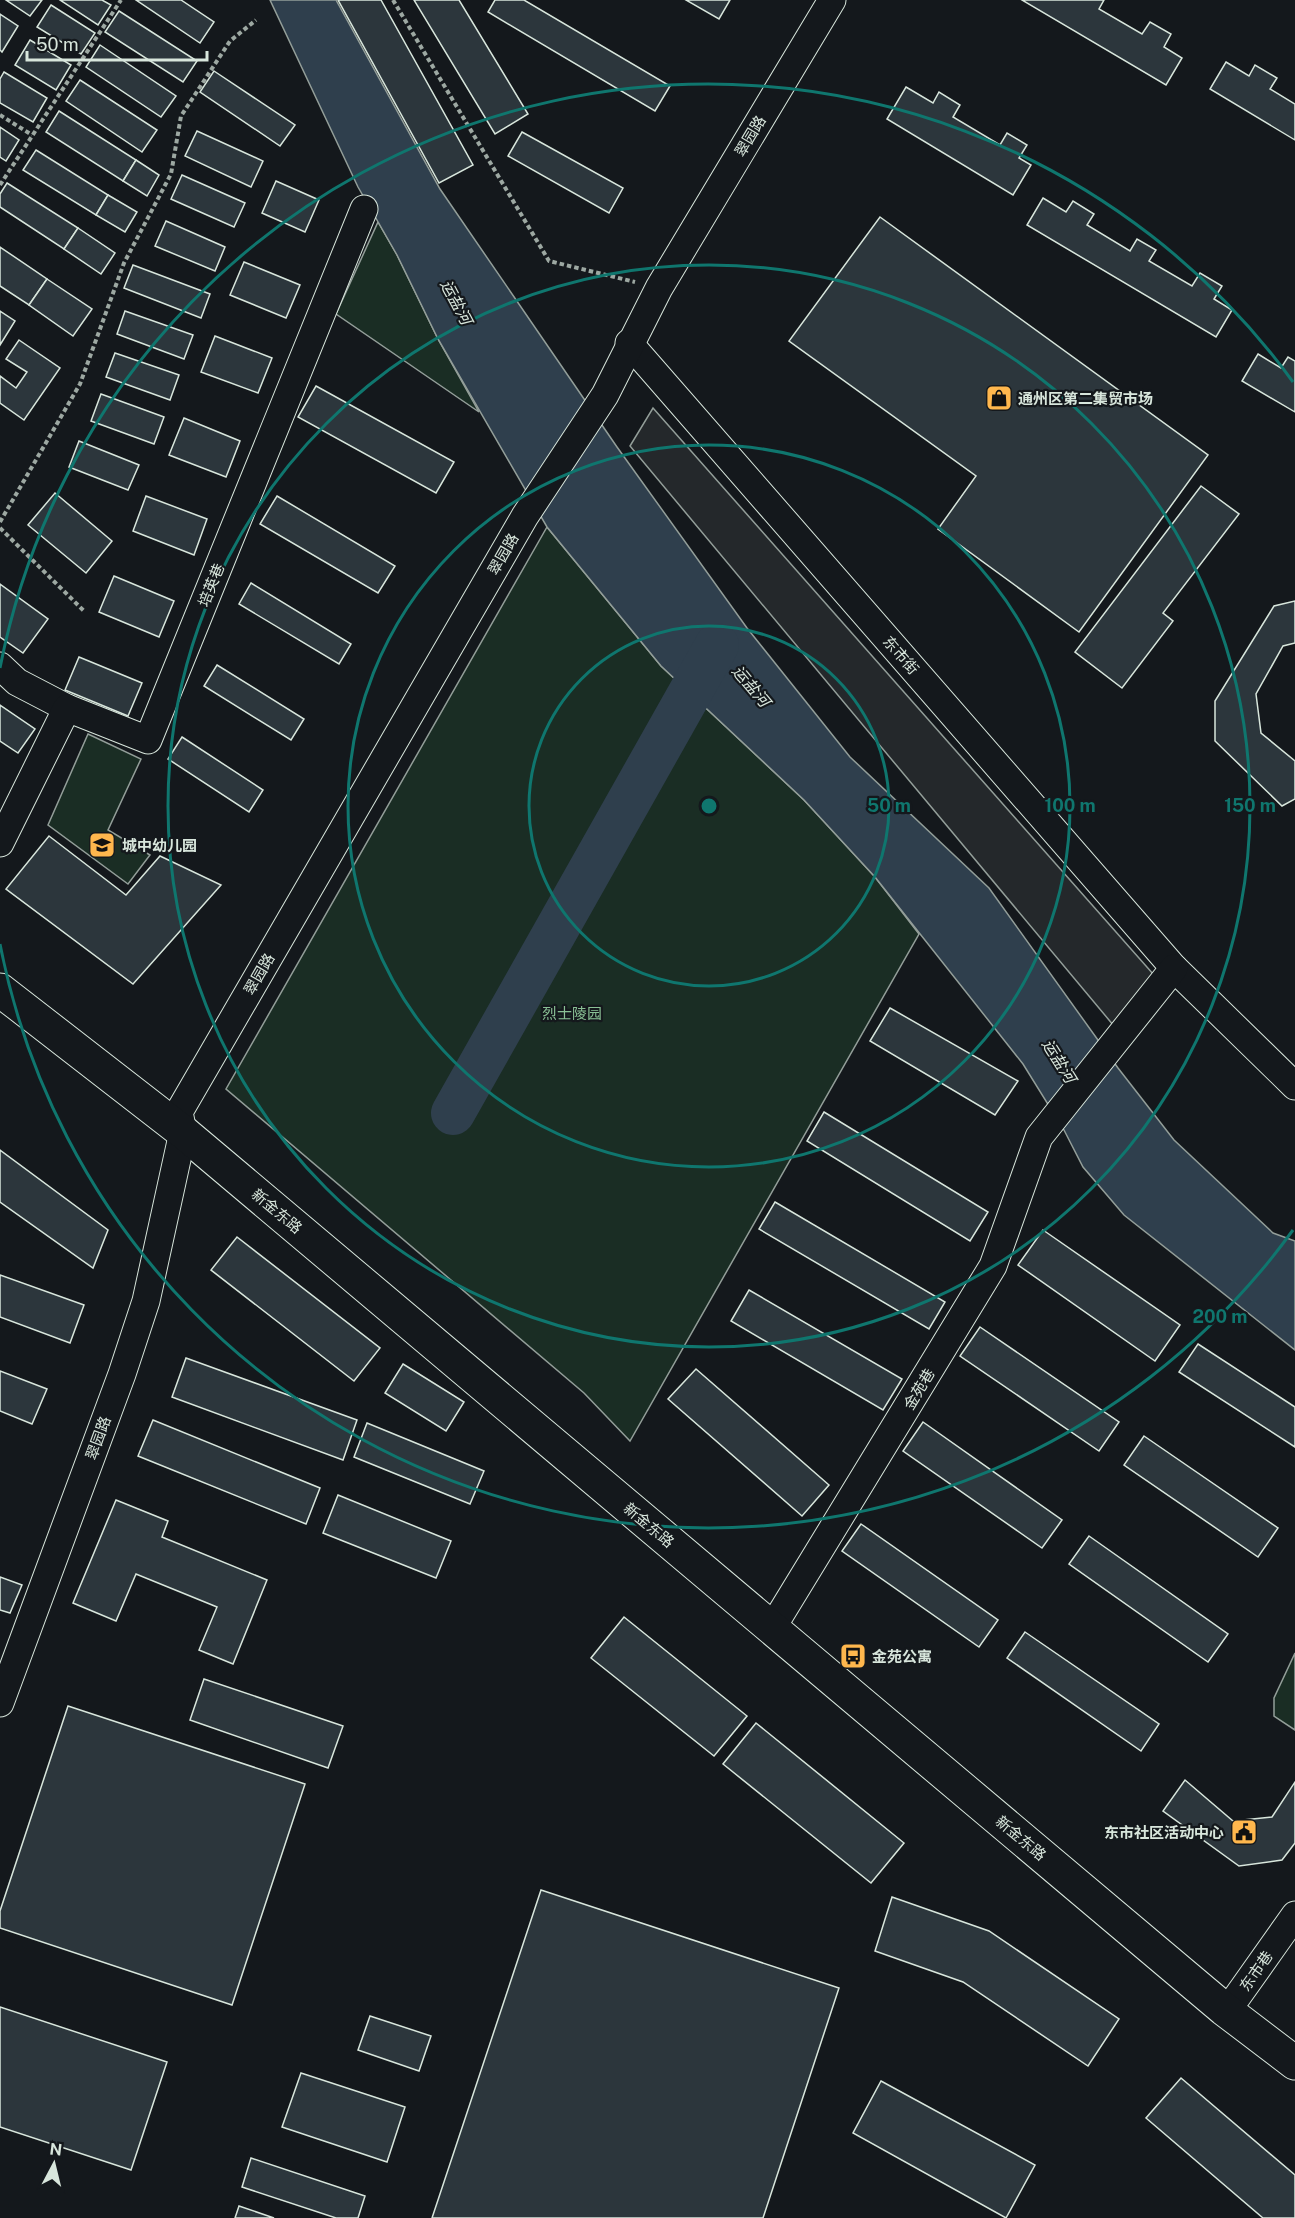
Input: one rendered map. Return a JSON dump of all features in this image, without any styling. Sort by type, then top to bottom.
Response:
[{"type":"main road","name":"新金东路","points":[[0,968],[777,1620],[1237,1997],[1295,2036]]},
{"type":"main road","name":"新金东路","points":[[0,990],[181,1122]]},
{"type":"main road","name":"新金东路","points":[[777,1620],[1224,2009],[1295,2062]]},
{"type":"street","name":"翠园路","points":[[0,1703],[122,1374],[146,1301],[181,1122],[525,516],[605,395],[629,343],[659,288],[832,0]]},
{"type":"street","name":"培英巷","points":[[67,708],[148,740],[364,209]]},
{"type":"street","name":"东市街","points":[[629,343],[1174,968],[1295,1086]]},
{"type":"street","points":[[0,666],[17,682],[67,708],[0,843]]},
{"type":"street","name":"金苑巷","points":[[777,1620],[993,1266],[1040,1137],[1174,968]]},
{"type":"street","name":"东市巷","points":[[1237,1997],[1295,1915]]},
{"type":"path","points":[[0,185],[122,0]]},
{"type":"path","points":[[393,0],[549,261],[659,288]]},
{"type":"path","points":[[0,522],[80,384],[124,262],[171,174],[181,116],[230,41],[256,20]]},
{"type":"path","points":[[0,115],[32,136]]},
{"type":"path","points":[[0,528],[84,611]]},
{"type":"green space","points":[[378,222],[397,255],[438,339],[479,412],[336,314]]},
{"type":"green space","name":"烈士陵园","points":[[547,527],[661,666],[804,800],[875,877],[919,934],[630,1441],[584,1393],[226,1089]]},
{"type":"green space","points":[[88,734],[141,759],[108,830],[150,855],[128,884],[48,825]]},
{"type":"green space","points":[[1295,1653],[1295,1730],[1274,1716],[1274,1698]]},
{"type":"shaded area","points":[[653,408],[1154,975],[1114,1026],[630,446]]},
{"type":"water","name":"运盐河","points":[[270,0],[336,0],[440,189],[617,447],[747,628],[850,757],[989,888],[1118,1068],[1174,1140],[1273,1233],[1295,1241],[1295,1350],[1124,1215],[1083,1167],[1064,1130],[1023,1064],[875,877],[804,800],[661,666],[547,527],[438,339],[397,255],[358,187]]},
{"type":"building","points":[[6,0],[42,0],[30,16]]},
{"type":"building","points":[[60,0],[102,0],[111,5],[98,25]]},
{"type":"building","points":[[136,0],[181,0],[214,22],[200,43]]},
{"type":"building","points":[[338,0],[381,0],[473,165],[439,183]]},
{"type":"building","points":[[414,0],[459,0],[528,114],[495,134]]},
{"type":"building","points":[[495,0],[524,0],[670,86],[655,111],[488,12]]},
{"type":"building","points":[[686,0],[730,0],[719,19]]},
{"type":"building","points":[[1022,0],[1104,0],[1099,9],[1142,34],[1150,22],[1171,34],[1164,47],[1182,58],[1166,85]]},
{"type":"building","points":[[51,5],[95,33],[81,54],[37,27]]},
{"type":"building","points":[[119,11],[197,61],[183,82],[105,32]]},
{"type":"building","points":[[0,14],[18,26],[2,52],[0,50]]},
{"type":"building","points":[[30,40],[71,65],[56,90],[15,65]]},
{"type":"building","points":[[100,45],[176,96],[161,117],[86,67]]},
{"type":"building","points":[[1226,62],[1249,76],[1255,65],[1277,78],[1270,89],[1295,104],[1295,140],[1210,89]]},
{"type":"building","points":[[214,71],[295,125],[280,146],[200,92]]},
{"type":"building","points":[[4,72],[47,98],[33,122],[0,103],[0,79]]},
{"type":"building","points":[[80,80],[157,130],[142,152],[66,101]]},
{"type":"building","points":[[906,87],[933,103],[939,92],[960,105],[953,117],[1000,145],[1007,133],[1027,145],[1019,158],[1031,165],[1013,195],[887,119]]},
{"type":"building","points":[[59,111],[136,160],[123,181],[46,132]]},
{"type":"building","points":[[0,127],[19,140],[6,161],[0,157]]},
{"type":"building","points":[[197,131],[263,161],[251,187],[185,156]]},
{"type":"building","points":[[522,132],[623,188],[609,213],[508,156]]},
{"type":"building","points":[[36,150],[108,195],[96,215],[23,170]]},
{"type":"building","points":[[136,160],[159,175],[147,196],[123,181]]},
{"type":"building","points":[[182,175],[245,203],[234,227],[171,199]]},
{"type":"building","points":[[276,181],[319,200],[305,232],[262,213]]},
{"type":"building","points":[[7,183],[78,228],[64,249],[0,207],[0,194]]},
{"type":"building","points":[[108,195],[137,212],[125,232],[96,215]]},
{"type":"building","points":[[1043,198],[1066,212],[1073,201],[1094,214],[1087,225],[1130,251],[1137,239],[1156,250],[1149,261],[1192,286],[1200,273],[1222,286],[1214,299],[1232,310],[1216,337],[1027,225]]},
{"type":"building","name":"通州区第二集贸市场","points":[[880,217],[1208,455],[1079,632],[938,529],[976,476],[789,341]]},
{"type":"building","points":[[166,221],[225,247],[215,271],[155,246]]},
{"type":"building","points":[[78,228],[115,253],[101,274],[64,249]]},
{"type":"building","points":[[0,247],[47,279],[29,305],[0,286]]},
{"type":"building","points":[[244,262],[300,285],[286,318],[230,295]]},
{"type":"building","points":[[133,265],[210,294],[201,318],[124,288]]},
{"type":"building","points":[[47,279],[92,309],[73,336],[29,305]]},
{"type":"building","points":[[0,311],[15,321],[0,345]]},
{"type":"building","points":[[125,311],[193,335],[184,359],[117,334]]},
{"type":"building","points":[[215,336],[272,358],[258,393],[201,372]]},
{"type":"building","points":[[19,340],[60,368],[24,420],[0,403],[0,376],[16,388],[27,372],[6,359]]},
{"type":"building","points":[[115,353],[179,375],[170,400],[106,377]]},
{"type":"building","points":[[1258,354],[1281,368],[1288,357],[1295,361],[1295,412],[1242,381]]},
{"type":"building","points":[[316,386],[454,462],[436,493],[298,417]]},
{"type":"building","points":[[101,394],[164,417],[154,444],[91,421]]},
{"type":"building","points":[[184,418],[240,441],[226,477],[169,455]]},
{"type":"building","points":[[79,441],[139,465],[128,490],[69,467]]},
{"type":"building","points":[[1201,486],[1239,514],[1163,613],[1173,621],[1122,688],[1075,652]]},
{"type":"building","points":[[55,493],[112,541],[86,573],[28,525]]},
{"type":"building","points":[[146,496],[207,519],[194,555],[133,531]]},
{"type":"building","points":[[277,496],[395,566],[378,593],[260,524]]},
{"type":"building","points":[[114,576],[174,601],[159,637],[99,612]]},
{"type":"building","points":[[251,583],[351,644],[339,664],[239,604]]},
{"type":"building","points":[[0,584],[48,619],[23,653],[0,637]]},
{"type":"building","points":[[1295,601],[1295,643],[1283,646],[1256,694],[1261,733],[1295,761],[1295,799],[1282,806],[1215,741],[1215,701],[1274,606]]},
{"type":"building","points":[[79,657],[142,683],[128,716],[65,690]]},
{"type":"building","points":[[217,665],[304,719],[291,740],[204,686]]},
{"type":"building","points":[[0,705],[35,729],[18,753],[0,741]]},
{"type":"building","points":[[182,737],[263,790],[249,812],[168,759]]},
{"type":"building","points":[[49,836],[126,895],[160,856],[221,885],[133,984],[6,889]]},
{"type":"building","points":[[890,1008],[1018,1081],[995,1115],[870,1041]]},
{"type":"building","points":[[824,1112],[988,1212],[970,1241],[807,1141]]},
{"type":"building","points":[[0,1150],[108,1230],[93,1268],[0,1202]]},
{"type":"building","points":[[775,1202],[945,1302],[929,1329],[759,1229]]},
{"type":"building","points":[[1043,1230],[1180,1325],[1155,1361],[1018,1265]]},
{"type":"building","points":[[237,1237],[380,1348],[354,1381],[211,1270]]},
{"type":"building","points":[[0,1275],[84,1305],[70,1343],[0,1317]]},
{"type":"building","points":[[749,1290],[902,1379],[883,1410],[731,1321]]},
{"type":"building","points":[[980,1327],[1119,1422],[1099,1451],[960,1356]]},
{"type":"building","points":[[1198,1344],[1295,1407],[1295,1447],[1179,1372]]},
{"type":"building","points":[[186,1358],[357,1420],[343,1460],[172,1397]]},
{"type":"building","points":[[403,1364],[464,1402],[446,1431],[385,1393]]},
{"type":"building","points":[[696,1369],[829,1485],[802,1516],[668,1399]]},
{"type":"building","points":[[0,1371],[47,1389],[32,1424],[0,1411]]},
{"type":"building","points":[[153,1420],[320,1488],[306,1524],[138,1456]]},
{"type":"building","points":[[923,1422],[1062,1520],[1042,1548],[903,1451]]},
{"type":"building","points":[[367,1423],[484,1471],[470,1504],[354,1457]]},
{"type":"building","points":[[1144,1436],[1278,1528],[1258,1557],[1124,1465]]},
{"type":"building","points":[[338,1495],[451,1541],[436,1578],[323,1533]]},
{"type":"building","points":[[116,1500],[168,1521],[162,1537],[267,1580],[233,1664],[199,1650],[217,1607],[136,1574],[116,1621],[73,1603]]},
{"type":"building","points":[[861,1524],[998,1620],[979,1647],[842,1551]]},
{"type":"building","points":[[1089,1536],[1228,1634],[1208,1662],[1069,1564]]},
{"type":"building","points":[[0,1577],[22,1585],[10,1613],[0,1610]]},
{"type":"building","points":[[624,1617],[747,1716],[714,1756],[591,1658]]},
{"type":"building","points":[[1025,1632],[1159,1724],[1141,1751],[1007,1658]]},
{"type":"building","points":[[204,1679],[343,1726],[328,1768],[190,1720]]},
{"type":"building","points":[[68,1706],[305,1784],[232,2005],[0,1928],[0,1911]]},
{"type":"building","points":[[756,1723],[904,1843],[871,1883],[723,1764]]},
{"type":"building","name":"东市社区活动中心","points":[[1185,1780],[1233,1821],[1272,1817],[1295,1782],[1295,1843],[1282,1860],[1239,1866],[1163,1811]]},
{"type":"building","points":[[541,1890],[839,1988],[763,2218],[432,2218]]},
{"type":"building","points":[[892,1897],[989,1931],[1119,2019],[1088,2066],[963,1982],[875,1951]]},
{"type":"building","points":[[0,2007],[167,2062],[131,2170],[0,2127]]},
{"type":"building","points":[[370,2016],[431,2036],[419,2071],[358,2050]]},
{"type":"building","points":[[301,2073],[405,2107],[387,2162],[282,2127]]},
{"type":"building","points":[[1181,2078],[1295,2175],[1295,2218],[1263,2218],[1146,2118]]},
{"type":"building","points":[[881,2081],[1035,2165],[1006,2218],[853,2133]]},
{"type":"building","points":[[251,2158],[365,2196],[358,2218],[336,2218],[242,2187]]},
{"type":"building","points":[[239,2206],[274,2218],[235,2218]]},
{"type":"waterway","points":[[453,1113],[717,645]]},
{"type":"place","name":"通州区第二集贸市场","points":[[999,398]]},
{"type":"place","name":"城中幼儿园","points":[[102,845]]},
{"type":"place","name":"金苑公寓","points":[[853,1656]]},
{"type":"place","name":"东市社区活动中心","points":[[1244,1832]]}]
